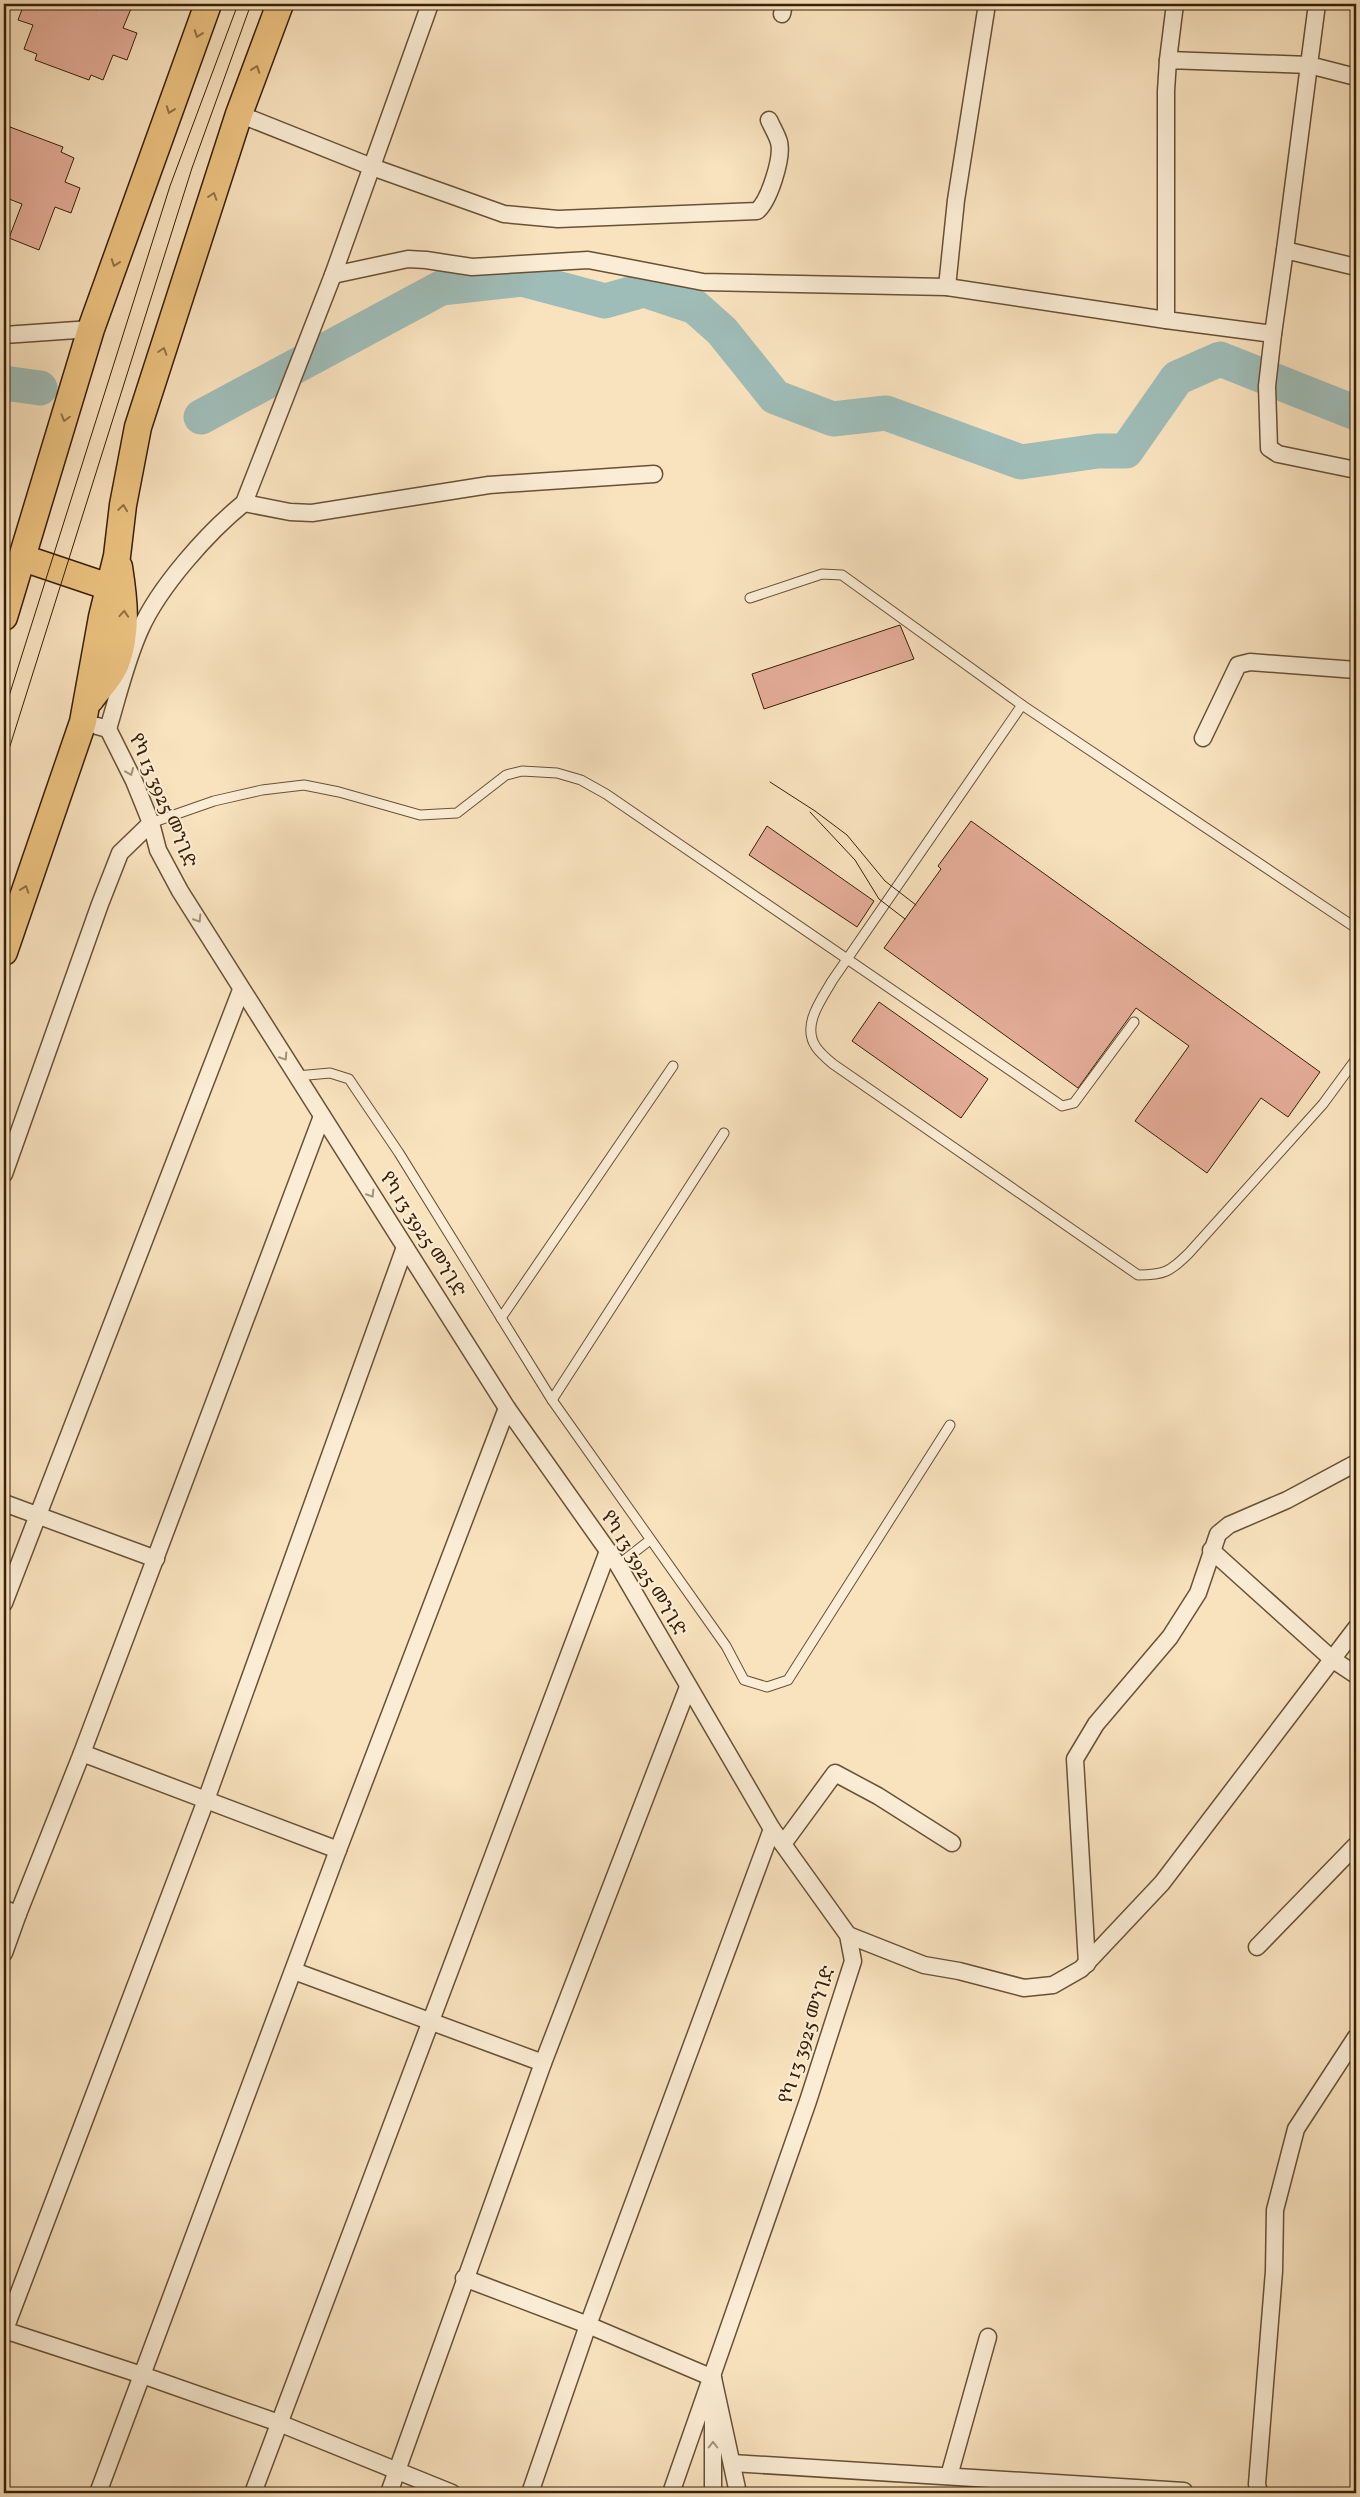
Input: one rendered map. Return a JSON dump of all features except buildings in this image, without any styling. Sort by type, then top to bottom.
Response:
[{"type":"main road","points":[[4,617],[91,329],[208,4]]},
{"type":"main road","points":[[4,952],[85,714],[109,587],[117,556],[123,505],[138,427],[239,114],[280,4]]},
{"type":"main road","points":[[85,714],[115,664],[123,636],[125,603],[117,556]]},
{"type":"main road","points":[[23,558],[109,587]]},
{"type":"street","points":[[85,714],[108,729],[122,678],[140,629],[174,577],[225,518],[244,503],[333,276],[430,4]]},
{"type":"street","points":[[947,287],[956,200],[987,4]]},
{"type":"street","points":[[1166,320],[1166,91],[1175,4]]},
{"type":"street","points":[[1317,4],[1266,386],[1269,448],[1278,454],[1356,470]]},
{"type":"street","points":[[1168,60],[1309,65],[1356,76]]},
{"type":"street","points":[[239,114],[372,167],[504,214],[558,219],[757,211],[765,202],[780,157],[779,142],[769,120]]},
{"type":"street","points":[[1285,250],[1356,267]]},
{"type":"street","points":[[333,276],[408,259],[426,260],[472,268],[588,260],[703,282],[947,287],[1273,334]]},
{"type":"street","points":[[4,335],[91,329]]},
{"type":"street","points":[[244,503],[290,512],[312,513],[489,485],[654,474]]},
{"type":"street","points":[[1203,738],[1238,665],[1250,662],[1356,670]]},
{"type":"street","name":"የካ 13 3925 መንገድ","points":[[108,729],[120,749],[150,823],[158,850],[241,990],[507,1408],[618,1566],[772,1829],[848,1936],[853,1961],[805,2110],[713,2378],[671,2493]]},
{"type":"street","points":[[4,1174],[8,1145],[120,853],[150,823]]},
{"type":"street","points":[[4,1604],[241,990]]},
{"type":"street","points":[[4,1953],[11,1911],[82,1753],[322,1116]]},
{"type":"street","points":[[405,1247],[206,1800],[4,2331],[142,2375],[279,2423],[396,2473],[452,2493]]},
{"type":"street","points":[[98,2493],[338,1850],[507,1408]]},
{"type":"street","points":[[1087,1964],[1075,1759],[1096,1724],[1170,1637],[1198,1594],[1218,1534],[1229,1525],[1287,1500],[1356,1463]]},
{"type":"street","points":[[4,1503],[37,1517],[156,1560]]},
{"type":"street","points":[[1212,1550],[1332,1659],[1356,1675]]},
{"type":"street","points":[[253,2493],[608,1551]]},
{"type":"street","points":[[848,1936],[924,1965],[967,1973],[1024,1988],[1053,1985],[1087,1964],[1162,1883],[1356,1628]]},
{"type":"street","points":[[389,2493],[464,2278],[543,2063],[688,1687]]},
{"type":"street","points":[[82,1753],[338,1850]]},
{"type":"street","points":[[783,1844],[835,1774],[878,1796],[952,1843]]},
{"type":"street","points":[[530,2493],[588,2325],[772,1829]]},
{"type":"street","points":[[1257,1947],[1356,1845]]},
{"type":"street","points":[[294,1971],[543,2063]]},
{"type":"street","points":[[1259,2493],[1257,2484],[1274,2271],[1275,2210],[1296,2129],[1356,2037]]},
{"type":"street","points":[[464,2278],[588,2325],[713,2378]]},
{"type":"street","points":[[949,2476],[988,2337]]},
{"type":"street","points":[[713,2378],[738,2493]]},
{"type":"street","points":[[713,2378],[713,2493]]},
{"type":"street","points":[[732,2462],[1184,2491]]},
{"type":"lane","points":[[750,598],[822,574],[842,575],[1022,705],[1356,928]]},
{"type":"lane","points":[[1022,705],[846,960],[816,1009],[810,1031],[815,1046],[833,1064],[1138,1275],[1159,1275],[1176,1266],[1323,1104],[1356,1058]]},
{"type":"lane","points":[[150,823],[214,801],[262,790],[304,785],[339,792],[420,815],[458,813],[506,774],[522,771],[558,773],[581,780],[606,794],[1062,1106],[1074,1104],[1134,1022]]},
{"type":"lane","points":[[501,1318],[673,1066]]},
{"type":"lane","points":[[297,1076],[330,1073],[348,1079],[399,1153],[552,1400],[726,1646],[744,1680],[768,1687],[788,1680],[950,1425]]},
{"type":"lane","points":[[552,1400],[724,1133]]},
{"type":"lane","points":[[618,1566],[650,1540]]},
{"type":"waterway","points":[[201,417],[441,288],[522,279],[605,301],[644,290],[695,307],[722,331],[775,397],[833,419],[886,413],[1021,462],[1098,451],[1126,451],[1177,378],[1220,359],[1356,413]]},
{"type":"waterway","points":[[4,383],[40,388]]},
{"type":"tram line","points":[[4,712],[170,186],[238,4]]},
{"type":"tram line","points":[[4,765],[192,168],[251,4]]},
{"type":"tram line","points":[[770,782],[815,811],[847,835],[885,881],[916,905]]},
{"type":"tram line","points":[[810,812],[855,860],[879,899],[905,919]]}]
